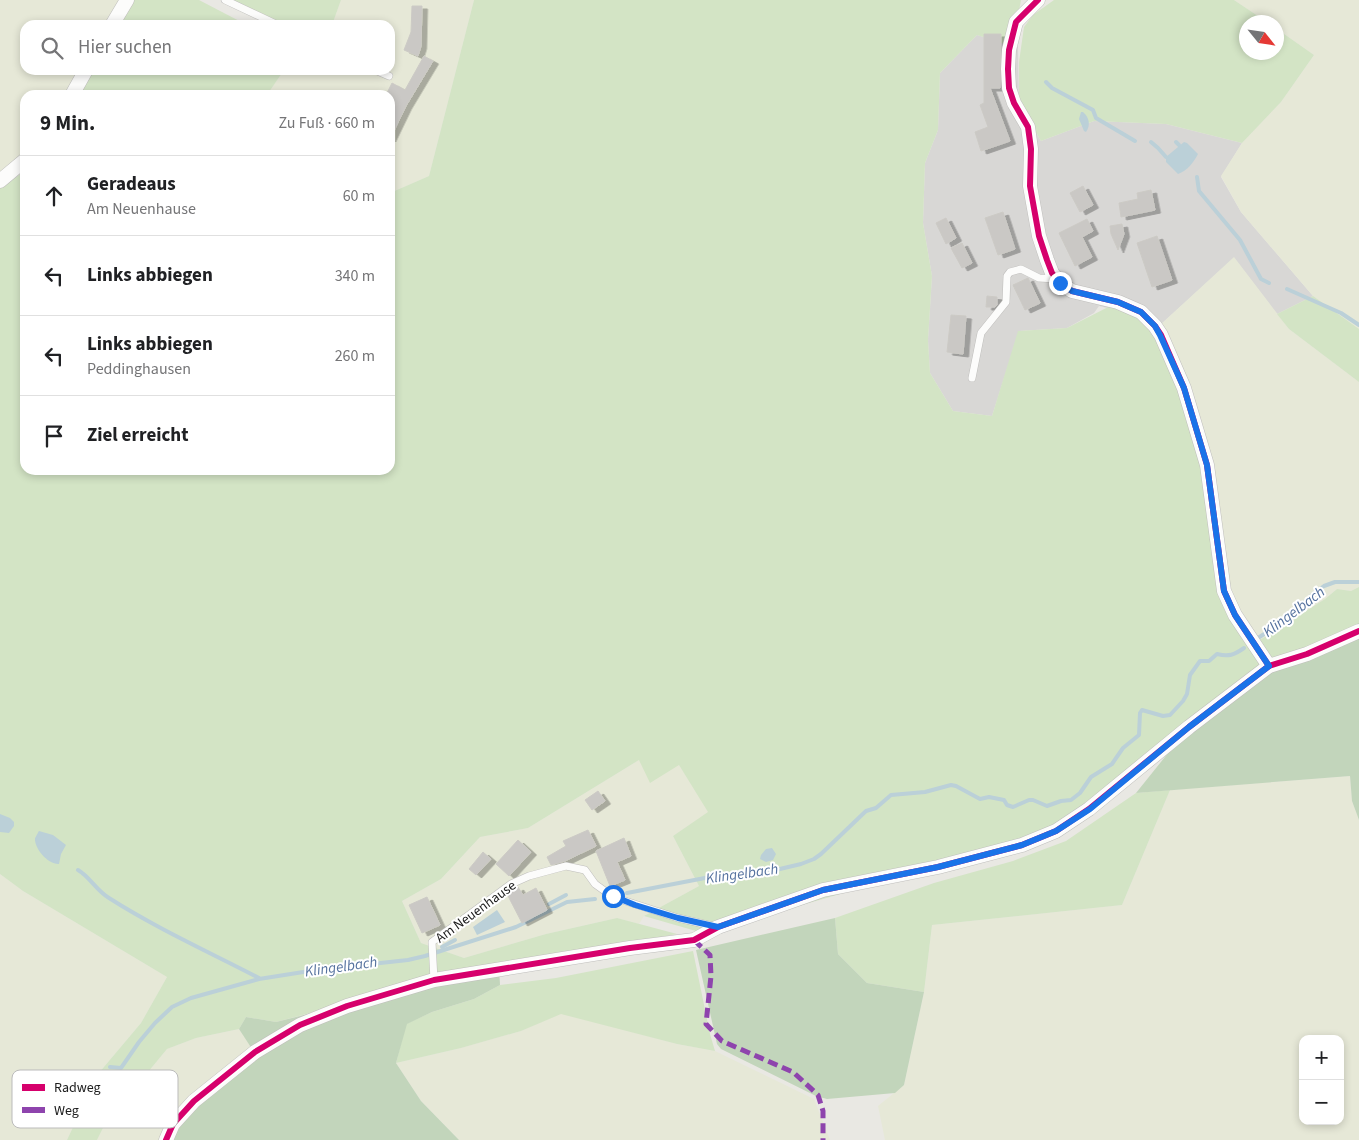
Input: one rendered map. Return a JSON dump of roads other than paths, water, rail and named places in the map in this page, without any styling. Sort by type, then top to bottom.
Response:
[{"type":"street","points":[[115,20],[127,0]]},
{"type":"street","points":[[1038,0],[1016,22],[1009,50],[1009,88],[1014,103],[1028,127],[1031,148],[1030,186],[1039,236],[1052,273],[1060,283],[1072,291],[1118,302],[1141,312],[1155,326],[1160,335],[1184,388],[1207,465],[1224,591],[1235,615],[1269,666]]},
{"type":"street","points":[[75,90],[83,75]]},
{"type":"street","points":[[0,181],[20,164]]},
{"type":"street","points":[[178,1119],[194,1101],[255,1052],[300,1025],[347,1006],[434,980],[620,949],[694,940],[718,927],[823,890],[938,867],[1022,845],[1056,831],[1090,809],[1189,727],[1269,666],[1307,654],[1359,631]]},
{"type":"street","points":[[166,1140],[171,1128]]},
{"type":"lane","points":[[225,0],[267,20]]},
{"type":"lane","points":[[972,378],[981,333],[1006,302],[1007,276],[1010,272],[1021,269],[1040,278],[1057,279]]},
{"type":"lane","name":"Am Neuenhause","points":[[434,980],[432,942],[511,884],[529,876],[566,866],[585,870],[595,884],[613,896],[635,905],[678,918],[718,927]]},
{"type":"water","points":[[1081,112],[1085,114],[1089,121],[1086,132],[1079,119]]},
{"type":"water","points":[[1184,142],[1198,154],[1190,166],[1178,174],[1166,162],[1166,157]]},
{"type":"water","points":[[0,814],[14,822],[14,826],[9,833],[0,832]]},
{"type":"water","points":[[39,831],[53,835],[66,845],[61,854],[59,864],[51,862],[43,856],[37,847],[35,838]]},
{"type":"water","points":[[772,848],[776,854],[773,860],[766,862],[760,859],[766,849]]},
{"type":"water","points":[[497,910],[505,922],[477,935],[473,927]]},
{"type":"waterway","points":[[1046,82],[1052,88],[1093,110],[1096,118],[1135,141]]},
{"type":"waterway","points":[[1151,142],[1166,157]]},
{"type":"waterway","points":[[1176,142],[1179,145]]},
{"type":"waterway","points":[[1197,177],[1199,191],[1240,240],[1261,279],[1269,283]]},
{"type":"waterway","points":[[1287,289],[1341,313],[1359,325]]},
{"type":"waterway","name":"Klingelbach","points":[[1258,638],[1290,617],[1324,586],[1335,582],[1359,582]]},
{"type":"waterway","name":"Klingelbach","points":[[627,893],[710,877],[763,873],[801,864],[821,854],[866,811],[876,808],[891,795],[925,792],[951,785],[980,799],[989,797],[1004,800],[1007,805],[1013,807],[1029,800],[1047,806],[1071,800],[1080,793],[1091,777],[1112,764],[1123,748],[1139,735],[1140,713],[1142,710],[1163,716],[1170,715],[1187,694],[1190,675],[1200,661],[1209,661],[1217,654],[1231,655],[1244,648]]},
{"type":"waterway","points":[[78,870],[104,895],[127,909],[259,978]]},
{"type":"waterway","points":[[549,904],[566,895]]},
{"type":"waterway","name":"Klingelbach","points":[[110,1067],[121,1068],[155,1023],[172,1007],[191,998],[259,979],[316,970],[408,960],[425,956],[516,927],[567,902],[595,899]]},
{"type":"waterway","points":[[442,947],[455,940]]}]
